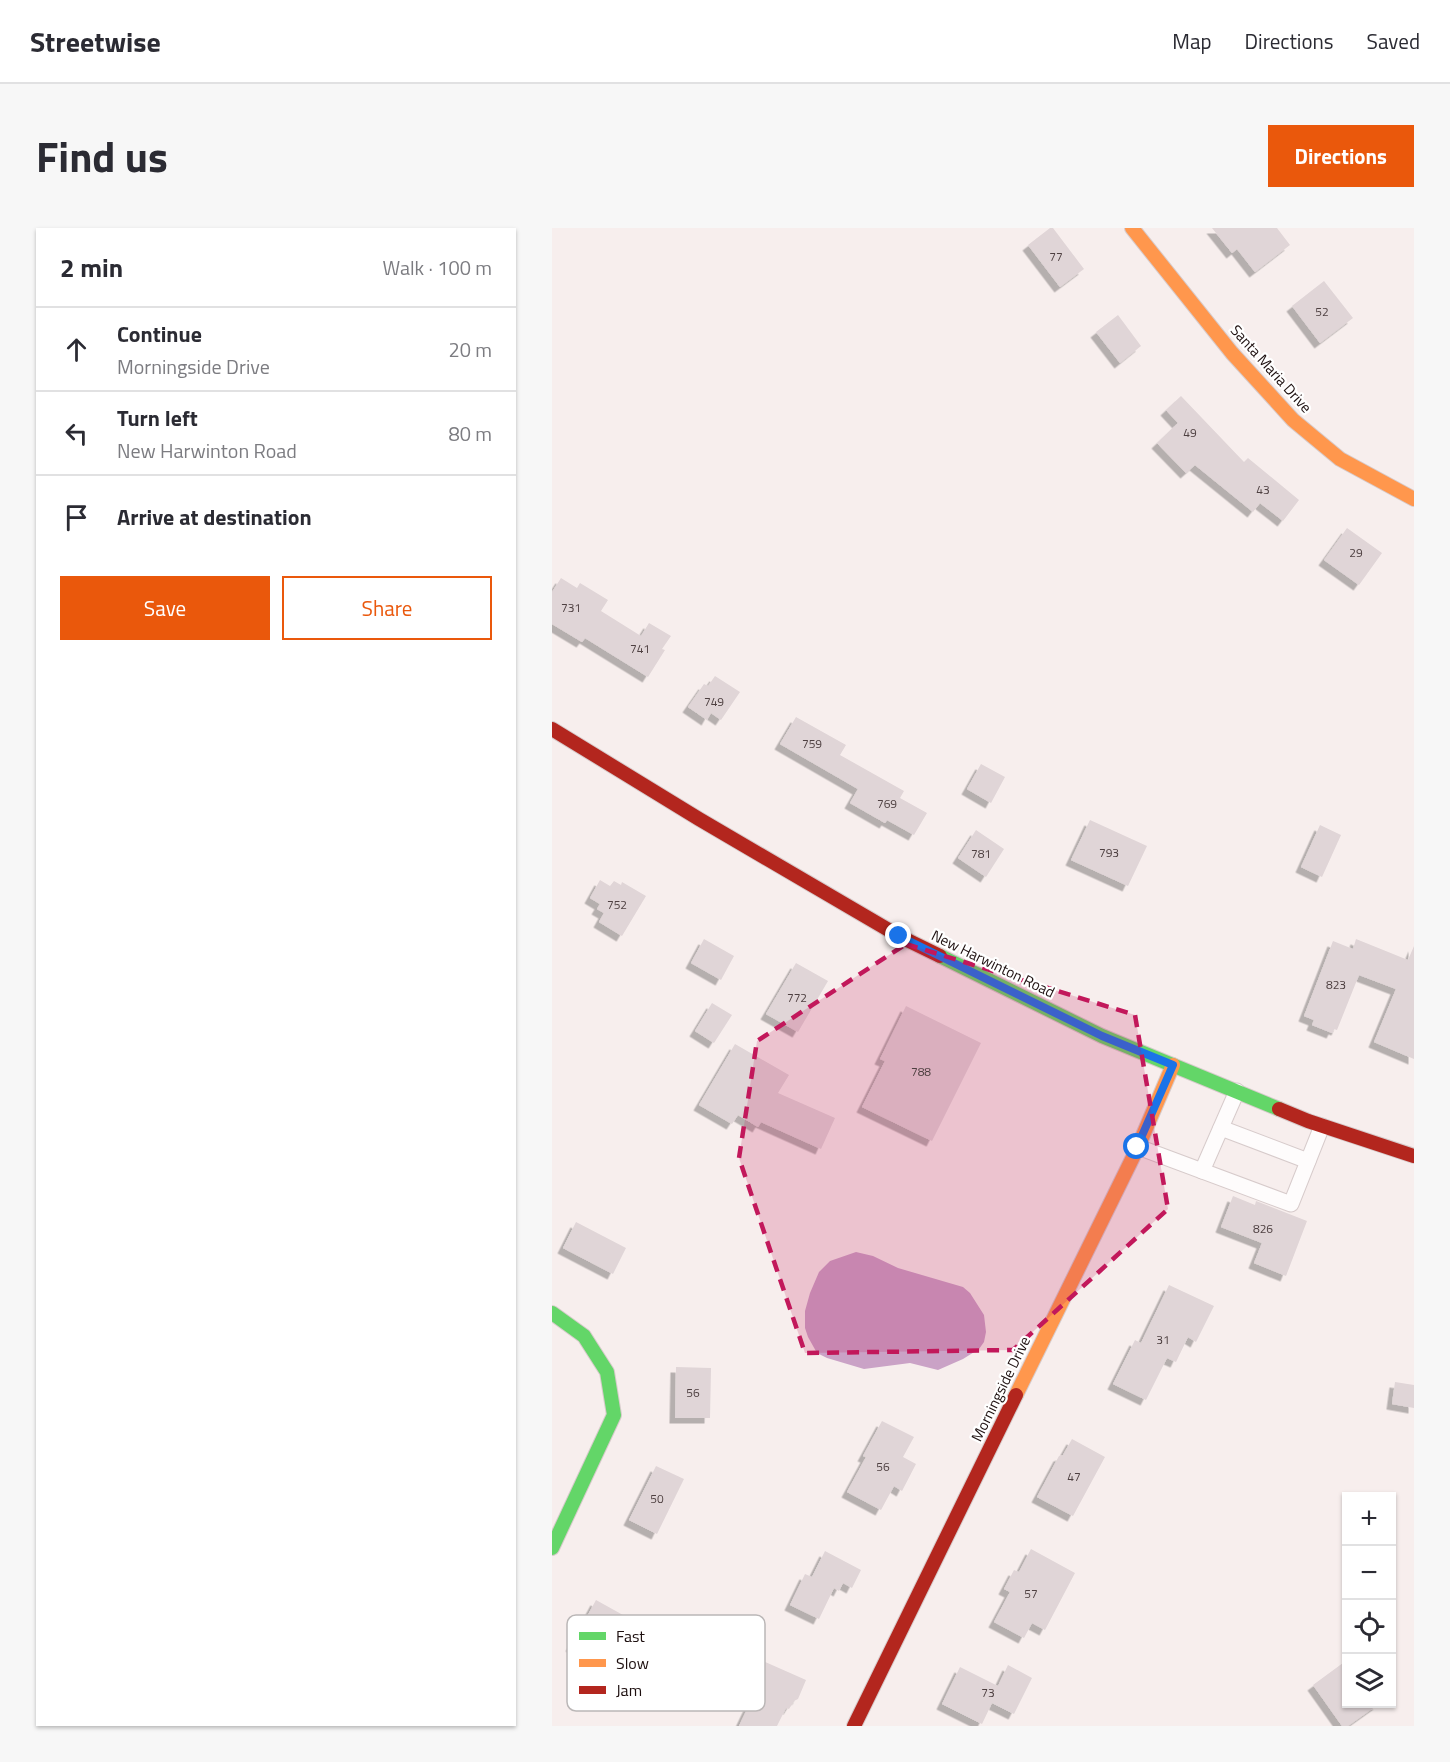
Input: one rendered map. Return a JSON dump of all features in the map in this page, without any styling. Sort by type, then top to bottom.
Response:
[{"type":"street","name":"Santa Maria Drive","points":[[1132,228],[1232,353],[1293,420],[1340,459],[1414,499]]},
{"type":"street","name":"New Harwinton Road","points":[[552,729],[699,819],[899,936],[1102,1036],[1322,1126],[1414,1156]]},
{"type":"street","name":"Morningside Drive","points":[[854,1726],[1137,1147],[1173,1065]]},
{"type":"street","points":[[552,1313],[584,1336],[608,1372],[614,1415],[552,1548]]},
{"type":"lane","points":[[1202,1170],[1237,1091]]},
{"type":"lane","points":[[1137,1147],[1291,1204],[1322,1126]]},
{"type":"lane","points":[[1221,1128],[1308,1161]]},
{"type":"highlighted area","points":[[906,944],[1135,1015],[1168,1209],[1013,1350],[805,1353],[739,1158],[757,1041]]},
{"type":"shaded area","points":[[856,1252],[873,1256],[898,1268],[963,1287],[970,1293],[984,1315],[986,1332],[984,1342],[979,1349],[938,1370],[910,1363],[864,1369],[817,1353],[805,1328],[805,1311],[810,1293],[819,1272],[830,1261]]},
{"type":"building","points":[[1053,228],[1084,269],[1060,287],[1028,245]]},
{"type":"building","points":[[1212,228],[1277,228],[1290,245],[1255,272],[1237,249],[1232,253]]},
{"type":"building","points":[[1324,281],[1353,318],[1320,343],[1292,306]]},
{"type":"building","points":[[1118,315],[1141,346],[1120,363],[1096,332]]},
{"type":"building","points":[[1181,396],[1244,462],[1248,458],[1299,500],[1283,521],[1260,503],[1253,512],[1195,465],[1186,473],[1157,443],[1178,423],[1166,410]]},
{"type":"building","points":[[1347,528],[1382,553],[1359,585],[1324,560]]},
{"type":"building","points":[[561,578],[577,588],[580,583],[608,600],[601,611],[641,636],[649,623],[671,636],[648,677],[585,638],[582,642],[552,624],[552,592]]},
{"type":"building","points":[[715,676],[740,692],[721,720],[711,713],[707,720],[688,707],[704,684],[708,686]]},
{"type":"building","points":[[796,717],[846,745],[840,755],[904,791],[900,798],[927,813],[914,835],[887,820],[885,823],[850,803],[858,789],[780,744]]},
{"type":"building","points":[[981,764],[1005,777],[991,803],[967,789]]},
{"type":"building","points":[[1090,820],[1147,846],[1128,886],[1071,860]]},
{"type":"building","points":[[1320,825],[1341,835],[1322,877],[1301,867]]},
{"type":"building","points":[[976,830],[1004,849],[986,877],[958,858]]},
{"type":"building","points":[[600,880],[610,886],[614,881],[621,885],[622,882],[646,896],[622,936],[599,922],[604,913],[597,909],[600,904],[590,898]]},
{"type":"building","points":[[704,939],[734,956],[721,980],[691,963]]},
{"type":"building","points":[[1356,939],[1408,960],[1414,946],[1414,1059],[1374,1042],[1396,989],[1359,975],[1337,1030],[1334,1029],[1332,1033],[1312,1025],[1314,1020],[1304,1016],[1333,941],[1353,949]]},
{"type":"building","points":[[796,963],[828,981],[798,1032],[766,1014]]},
{"type":"building","points":[[712,1003],[732,1015],[714,1043],[695,1031]]},
{"type":"building","points":[[906,1006],[981,1043],[932,1141],[862,1107],[885,1061],[880,1059]]},
{"type":"building","points":[[735,1044],[789,1075],[778,1093],[835,1118],[821,1149],[761,1122],[758,1127],[738,1115],[732,1124],[699,1105]]},
{"type":"building","points":[[1233,1196],[1255,1205],[1256,1201],[1307,1221],[1286,1276],[1254,1263],[1262,1243],[1221,1227]]},
{"type":"building","points":[[576,1222],[626,1248],[613,1274],[563,1248]]},
{"type":"building","points":[[1169,1285],[1214,1306],[1196,1342],[1188,1337],[1176,1362],[1167,1358],[1146,1400],[1113,1384],[1135,1340],[1141,1343]]},
{"type":"building","points":[[676,1367],[711,1368],[710,1418],[675,1418]]},
{"type":"building","points":[[1395,1382],[1414,1385],[1414,1408],[1392,1404]]},
{"type":"building","points":[[882,1421],[914,1437],[903,1457],[916,1464],[902,1491],[894,1486],[881,1510],[847,1492]]},
{"type":"building","points":[[1072,1439],[1105,1457],[1073,1516],[1037,1497],[1059,1456],[1063,1455]]},
{"type":"building","points":[[656,1466],[684,1479],[657,1534],[629,1520]]},
{"type":"building","points":[[1031,1549],[1075,1573],[1045,1630],[1032,1623],[1024,1638],[994,1622],[1010,1592],[1004,1589],[1014,1570],[1019,1572]]},
{"type":"building","points":[[825,1551],[861,1570],[852,1588],[843,1583],[839,1591],[834,1588],[819,1619],[790,1605],[805,1574],[812,1577]]},
{"type":"building","points":[[596,1600],[623,1615],[588,1615]]},
{"type":"building","points":[[765,1662],[806,1680],[798,1699],[789,1709],[786,1708],[777,1726],[739,1726],[746,1711],[765,1711]]},
{"type":"building","points":[[1342,1664],[1342,1708],[1373,1708],[1348,1726],[1342,1726],[1313,1685]]},
{"type":"building","points":[[1008,1665],[1032,1678],[1014,1714],[992,1703],[982,1724],[942,1704],[960,1667],[998,1686]]},
{"type":"traffic: fast","points":[[940,956],[1102,1036],[1279,1109]]},
{"type":"traffic: fast","points":[[552,1313],[584,1336],[607,1372],[614,1415],[552,1548]]},
{"type":"traffic: slow","points":[[1132,228],[1232,353],[1293,420],[1340,459],[1414,499]]},
{"type":"traffic: slow","points":[[1016,1395],[1138,1147],[1173,1065]]},
{"type":"traffic: jam","points":[[552,729],[699,819],[899,936],[940,956]]},
{"type":"traffic: jam","points":[[1279,1109],[1414,1156]]},
{"type":"traffic: jam","points":[[854,1726],[1016,1395]]},
{"type":"route","points":[[899,936],[1102,1036],[1173,1065],[1137,1147]]}]
